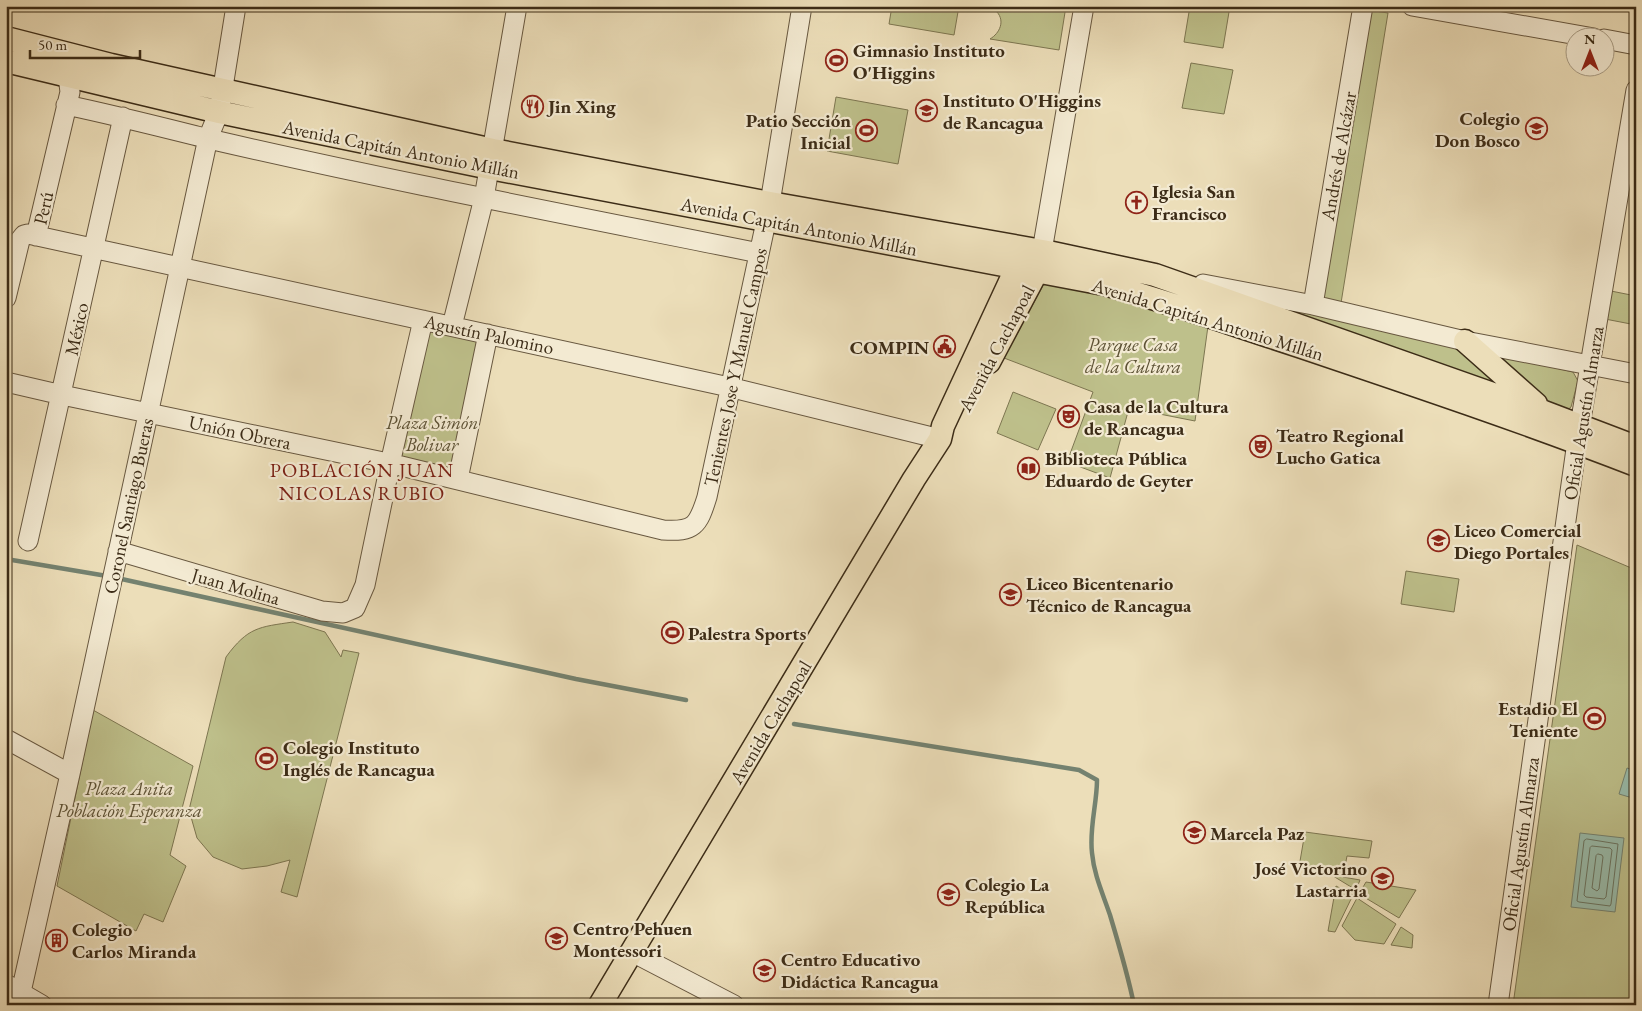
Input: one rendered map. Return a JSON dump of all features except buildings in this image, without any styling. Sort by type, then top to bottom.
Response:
[{"type":"main road","name":"Avenida Capitán Antonio Millán","points":[[6,38],[111,65],[221,101]]},
{"type":"main road","name":"Avenida Capitán Antonio Millán","points":[[6,61],[68,76],[221,101],[492,159],[768,211],[1034,258],[1155,275],[1544,412],[1578,434]]},
{"type":"main road","name":"Avenida Capitán Antonio Millán","points":[[1034,258],[1104,284],[1140,294],[1345,362],[1578,434]]},
{"type":"main road","name":"Avenida Cachapoal","points":[[600,1005],[908,487],[940,439],[952,432],[1034,258]]},
{"type":"main road","points":[[1466,341],[1544,412]]},
{"type":"main road","points":[[1578,434],[1636,447]]},
{"type":"main road","points":[[1578,434],[1636,465]]},
{"type":"street","name":"Coronel Santiago Bueras","points":[[14,993],[70,774],[208,138],[221,101],[236,6]]},
{"type":"street","points":[[452,326],[492,159],[517,6]]},
{"type":"street","name":"Tenientes Jose Y Manuel Campos","points":[[701,515],[707,497],[768,211],[802,6]]},
{"type":"street","points":[[1034,258],[1084,6]]},
{"type":"street","name":"Andrés de Alcázar","points":[[1313,305],[1363,6]]},
{"type":"street","points":[[1412,6],[1564,33]]},
{"type":"street","points":[[1614,41],[1636,45]]},
{"type":"street","name":"Perú","points":[[6,298],[20,240],[28,234],[36,236],[70,92],[68,76]]},
{"type":"street","name":"Oficial Agustín Almarza","points":[[1498,1005],[1578,434],[1636,90]]},
{"type":"street","name":"Avenida Capitán Antonio Millán","points":[[66,104],[208,138],[484,198],[759,253]]},
{"type":"street","name":"México","points":[[28,541],[123,117]]},
{"type":"street","name":"Agustín Palomino","points":[[36,236],[730,387],[940,439]]},
{"type":"street","name":"Avenida Capitán Antonio Millán","points":[[1155,275],[1313,305],[1466,341],[1636,374]]},
{"type":"street","points":[[390,463],[423,320]]},
{"type":"street","points":[[458,479],[488,334]]},
{"type":"street","name":"Unión Obrera","points":[[6,382],[390,463],[663,530],[687,530],[696,523],[701,515]]},
{"type":"street","name":"Juan Molina","points":[[118,551],[322,611],[343,614],[355,608],[365,585],[390,463]]},
{"type":"street","points":[[6,740],[70,774]]},
{"type":"street","points":[[632,952],[734,1005]]},
{"type":"street","points":[[14,993],[42,1005]]},
{"type":"green space","points":[[892,6],[959,6],[954,35],[889,24]]},
{"type":"green space","points":[[986,6],[1066,6],[1059,50],[990,39],[999,30],[1001,19],[997,12]]},
{"type":"green space","points":[[1190,6],[1230,6],[1223,48],[1184,42]]},
{"type":"green space","points":[[1369,10],[1388,13],[1341,303],[1322,298]]},
{"type":"green space","points":[[1191,63],[1233,70],[1224,114],[1182,108]]},
{"type":"green space","name":"Patio Sección Inicial","points":[[836,97],[908,110],[898,164],[827,151]]},
{"type":"green space","name":"Parque Casa de la Cultura","points":[[1046,280],[1134,298],[1208,326],[1195,421],[1129,408],[1110,478],[1067,462],[1093,392],[1004,358]]},
{"type":"green space","points":[[1611,291],[1636,296],[1636,325],[1605,319]]},
{"type":"green space","points":[[1251,300],[1456,344],[1508,391]]},
{"type":"green space","name":"Plaza Simón Bolivar","points":[[427,329],[482,342],[454,471],[395,456]]},
{"type":"green space","points":[[1491,353],[1573,372],[1578,381],[1571,407],[1565,412],[1547,407]]},
{"type":"green space","points":[[1013,392],[1056,409],[1038,450],[997,433]]},
{"type":"green space","name":"Estadio El Teniente","points":[[1577,545],[1636,570],[1636,1005],[1513,1005]]},
{"type":"green space","points":[[1406,571],[1459,579],[1454,612],[1401,604]]},
{"type":"green space","points":[[293,622],[325,632],[341,657],[343,650],[359,653],[297,897],[281,892],[290,860],[267,866],[242,869],[213,857],[197,838],[189,810],[226,657],[241,640],[255,630],[271,625]]},
{"type":"green space","name":"Plaza Anita Población Esperanza","points":[[93,710],[193,766],[170,855],[186,866],[163,922],[144,914],[136,931],[57,886]]},
{"type":"green space","points":[[1305,832],[1372,841],[1369,858],[1347,856],[1343,877],[1360,880],[1356,890],[1325,871],[1299,867]]},
{"type":"green space","points":[[1366,882],[1416,890],[1399,918],[1359,894]]},
{"type":"green space","points":[[1336,886],[1353,895],[1335,932],[1328,931]]},
{"type":"green space","points":[[1357,898],[1396,924],[1384,944],[1355,940],[1342,926]]},
{"type":"green space","points":[[1401,927],[1413,935],[1412,948],[1391,945]]},
{"type":"water","points":[[1627,768],[1636,771],[1636,799],[1619,794]]},
{"type":"water","points":[[1580,833],[1624,838],[1615,912],[1571,907]]},
{"type":"waterway","points":[[6,559],[107,576]]},
{"type":"waterway","points":[[117,578],[576,679],[686,700]]},
{"type":"waterway","points":[[794,724],[1079,770],[1097,780],[1091,844],[1093,861],[1120,949],[1134,1005]]},
{"type":"place","name":"Gimnasio Instituto O'Higgins","points":[[837,61]]},
{"type":"place","name":"Jin Xing","points":[[532,106]]},
{"type":"place","name":"Instituto O'Higgins de Rancagua","points":[[927,111]]},
{"type":"place","name":"Colegio Don Bosco","points":[[1536,129]]},
{"type":"place","name":"Patio Sección Inicial","points":[[867,131]]},
{"type":"place","name":"Iglesia San Francisco","points":[[1136,202]]},
{"type":"place","name":"COMPIN","points":[[945,347]]},
{"type":"place","name":"Casa de la Cultura de Rancagua","points":[[1068,417]]},
{"type":"place","name":"Teatro Regional Lucho Gatica","points":[[1260,446]]},
{"type":"place","name":"Biblioteca Pública Eduardo de Geyter","points":[[1029,469]]},
{"type":"place","name":"Liceo Comercial Diego Portales","points":[[1438,541]]},
{"type":"place","name":"Liceo Bicentenario Técnico de Rancagua","points":[[1010,594]]},
{"type":"place","name":"Palestra Sports","points":[[672,633]]},
{"type":"place","name":"Estadio El Teniente","points":[[1594,719]]},
{"type":"place","name":"Colegio Instituto Inglés de Rancagua","points":[[267,758]]},
{"type":"place","name":"Marcela Paz","points":[[1194,833]]},
{"type":"place","name":"José Victorino Lastarria","points":[[1383,879]]},
{"type":"place","name":"Colegio La República","points":[[949,895]]},
{"type":"place","name":"Centro Pehuen Montessori","points":[[557,939]]},
{"type":"place","name":"Colegio Carlos Miranda","points":[[56,940]]},
{"type":"place","name":"Centro Educativo Didáctica Rancagua","points":[[765,970]]},
{"type":"district","name":"POBLACIÓN JUAN NICOLAS RUBIO","points":[[362,482]]}]
